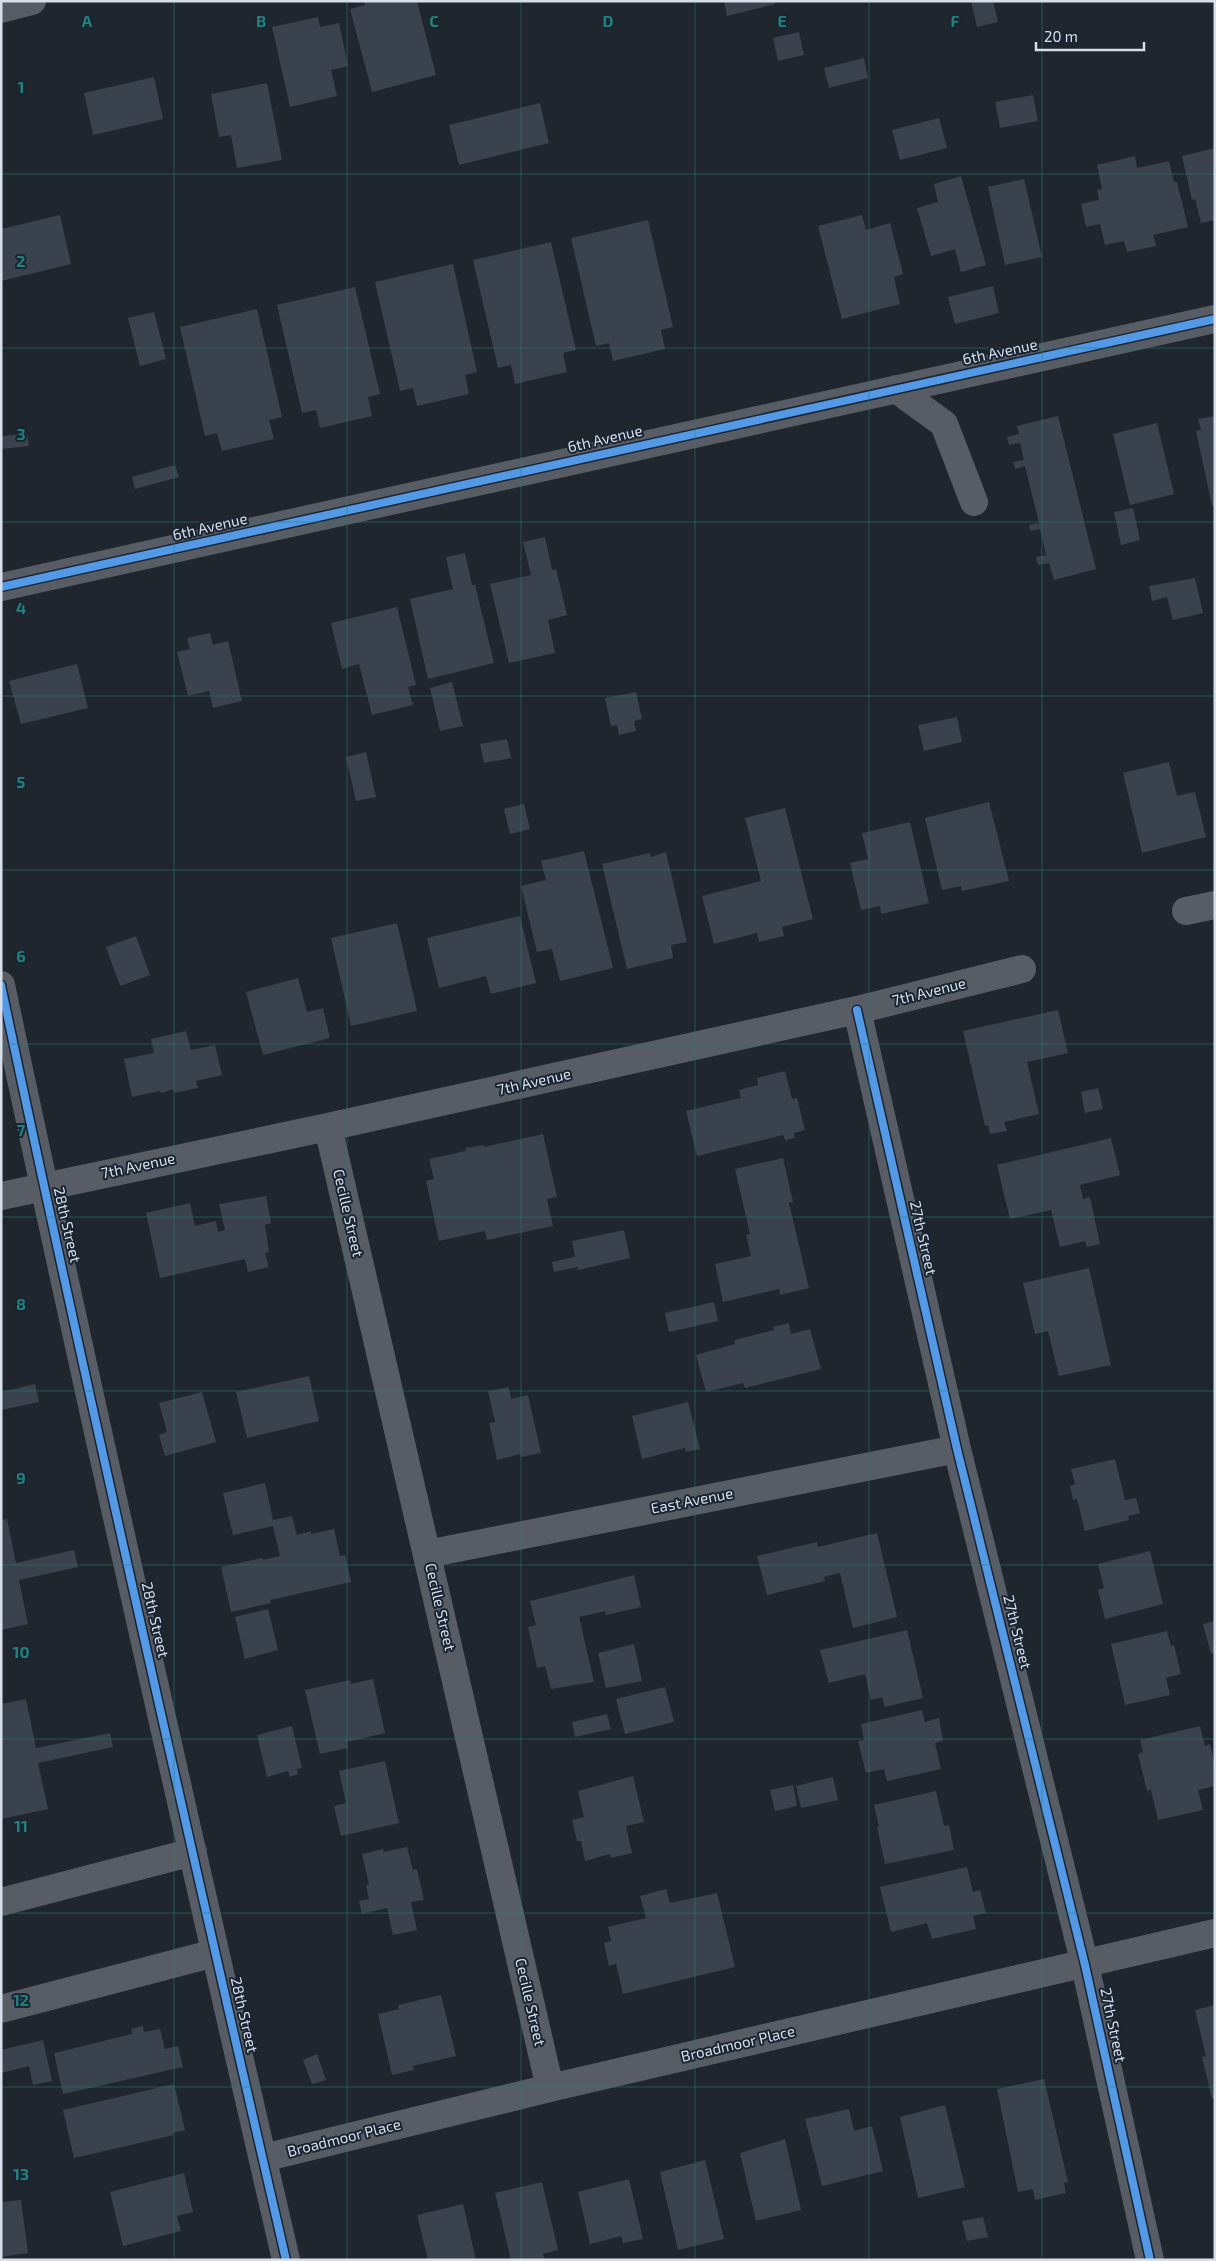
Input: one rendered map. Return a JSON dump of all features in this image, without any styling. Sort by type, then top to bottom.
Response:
[{"type":"street","points":[[1,8],[32,1]]},
{"type":"street","name":"6th Avenue","points":[[1,587],[1215,319]]},
{"type":"street","points":[[896,388],[944,424],[974,502]]},
{"type":"street","points":[[1186,911],[1215,905]]},
{"type":"street","name":"7th Avenue","points":[[1,1196],[328,1127],[857,1010],[1022,969]]},
{"type":"street","name":"28th Street","points":[[1,985],[44,1186],[286,2260]]},
{"type":"street","name":"27th Street","points":[[857,1010],[957,1449],[1085,1965],[1150,2260]]},
{"type":"street","name":"Cecille Street","points":[[328,1127],[550,2088]]},
{"type":"street","name":"East Avenue","points":[[427,1554],[957,1449]]},
{"type":"street","points":[[1,1902],[193,1852]]},
{"type":"street","name":"Broadmoor Place","points":[[263,2158],[550,2088],[1085,1965],[1215,1933]]},
{"type":"street","points":[[1,2009],[216,1954]]},
{"type":"building","points":[[364,1],[417,1],[436,75],[372,92],[350,9],[365,5]]},
{"type":"building","points":[[724,1],[774,1],[775,4],[727,16]]},
{"type":"building","points":[[971,1],[993,1],[998,22],[977,27]]},
{"type":"building","points":[[318,17],[320,27],[339,23],[348,66],[331,70],[337,96],[290,107],[272,27]]},
{"type":"building","points":[[799,32],[804,55],[778,61],[773,38]]},
{"type":"building","points":[[864,58],[868,78],[829,88],[824,68]]},
{"type":"building","points":[[154,77],[163,119],[93,135],[84,93]]},
{"type":"building","points":[[267,83],[282,160],[237,168],[231,135],[219,137],[211,94]]},
{"type":"building","points":[[1033,95],[1038,121],[1000,128],[995,102]]},
{"type":"building","points":[[540,103],[549,143],[459,165],[449,125]]},
{"type":"building","points":[[939,118],[947,148],[900,160],[892,130]]},
{"type":"building","points":[[1215,148],[1215,220],[1201,223],[1195,199],[1192,200],[1182,156]]},
{"type":"building","points":[[1135,156],[1137,168],[1169,161],[1174,182],[1177,182],[1188,227],[1153,235],[1156,246],[1127,252],[1124,241],[1105,245],[1100,224],[1086,227],[1081,204],[1099,200],[1097,190],[1102,189],[1097,165]]},
{"type":"building","points":[[961,176],[986,265],[961,272],[955,249],[931,256],[917,208],[938,202],[934,184]]},
{"type":"building","points":[[1024,179],[1042,257],[1005,265],[988,187]]},
{"type":"building","points":[[60,215],[71,264],[1,281],[1,229]]},
{"type":"building","points":[[862,215],[866,230],[890,223],[903,274],[894,277],[900,304],[842,319],[818,226]]},
{"type":"building","points":[[648,220],[673,327],[661,330],[665,349],[613,361],[609,343],[596,346],[571,238]]},
{"type":"building","points":[[551,242],[576,350],[563,353],[567,372],[515,384],[511,365],[498,368],[473,260]]},
{"type":"building","points":[[453,264],[477,372],[465,375],[469,394],[417,406],[413,388],[400,391],[375,282]]},
{"type":"building","points":[[993,286],[999,313],[955,324],[948,297]]},
{"type":"building","points":[[355,287],[380,394],[368,397],[372,416],[320,428],[316,410],[302,413],[277,305]]},
{"type":"building","points":[[257,309],[282,417],[269,420],[274,439],[222,451],[217,433],[205,436],[180,327]]},
{"type":"building","points":[[154,312],[166,359],[140,366],[128,318]]},
{"type":"building","points":[[1058,416],[1096,569],[1054,580],[1049,563],[1038,565],[1036,557],[1046,555],[1040,529],[1030,531],[1029,525],[1039,523],[1025,466],[1015,469],[1013,462],[1024,460],[1020,443],[1009,445],[1007,437],[1019,434],[1017,426]]},
{"type":"building","points":[[1215,416],[1215,505],[1212,506],[1196,431],[1201,430],[1198,419]]},
{"type":"building","points":[[1157,423],[1174,494],[1130,505],[1113,434]]},
{"type":"building","points":[[27,434],[29,446],[1,449],[1,436]]},
{"type":"building","points":[[175,465],[179,477],[135,489],[132,477]]},
{"type":"building","points":[[1133,508],[1140,540],[1121,545],[1114,512]]},
{"type":"building","points":[[545,537],[552,570],[556,569],[567,615],[548,620],[555,653],[509,663],[490,584],[531,575],[523,542]]},
{"type":"building","points":[[465,553],[472,585],[475,585],[494,663],[428,679],[410,599],[453,589],[446,557]]},
{"type":"building","points":[[1195,578],[1203,613],[1173,620],[1167,597],[1152,601],[1149,586]]},
{"type":"building","points":[[397,607],[416,685],[408,687],[413,705],[372,715],[359,664],[342,669],[331,623]]},
{"type":"building","points":[[210,633],[213,645],[228,641],[242,701],[213,708],[209,691],[188,696],[177,652],[190,649],[187,638]]},
{"type":"building","points":[[77,664],[88,708],[21,724],[9,681]]},
{"type":"building","points":[[452,682],[463,726],[440,731],[430,688]]},
{"type":"building","points":[[636,692],[642,719],[634,721],[636,731],[619,735],[617,725],[611,726],[605,698]]},
{"type":"building","points":[[957,717],[962,742],[924,751],[918,725]]},
{"type":"building","points":[[507,739],[511,758],[484,763],[480,744]]},
{"type":"building","points":[[366,752],[376,797],[356,801],[346,757]]},
{"type":"building","points":[[1169,762],[1177,796],[1195,792],[1206,837],[1142,853],[1123,773]]},
{"type":"building","points":[[989,802],[1009,881],[962,891],[961,886],[942,890],[925,818]]},
{"type":"building","points":[[524,804],[530,829],[510,834],[504,809]]},
{"type":"building","points":[[785,808],[813,919],[782,927],[784,936],[759,942],[757,933],[714,944],[702,896],[761,881],[745,818]]},
{"type":"building","points":[[910,822],[929,903],[881,914],[880,906],[861,910],[850,863],[868,859],[862,833]]},
{"type":"building","points":[[584,851],[613,968],[560,981],[552,949],[537,952],[521,886],[546,880],[541,861]]},
{"type":"building","points":[[666,852],[687,942],[671,945],[673,958],[627,969],[602,864],[650,853],[651,857]]},
{"type":"building","points":[[520,916],[536,983],[491,994],[486,976],[439,988],[427,938]]},
{"type":"building","points":[[397,923],[417,1011],[351,1026],[331,938]]},
{"type":"building","points":[[136,936],[150,975],[120,986],[106,947]]},
{"type":"building","points":[[298,978],[307,1012],[323,1008],[330,1038],[263,1055],[246,992]]},
{"type":"building","points":[[1058,1010],[1068,1053],[1027,1062],[1039,1114],[1004,1122],[1007,1131],[990,1134],[988,1125],[985,1126],[963,1031]]},
{"type":"building","points":[[186,1031],[191,1050],[215,1045],[222,1075],[196,1081],[198,1088],[174,1093],[173,1089],[161,1093],[160,1091],[132,1097],[124,1059],[154,1053],[151,1039]]},
{"type":"building","points":[[785,1071],[792,1099],[797,1098],[805,1130],[794,1133],[795,1138],[785,1140],[783,1135],[697,1156],[686,1111],[741,1098],[739,1090],[758,1085],[757,1078]]},
{"type":"building","points":[[1098,1088],[1103,1109],[1085,1113],[1081,1092]]},
{"type":"building","points":[[543,1134],[557,1197],[547,1199],[553,1226],[487,1240],[485,1231],[439,1241],[426,1181],[434,1179],[429,1159],[466,1151],[465,1148],[484,1145],[484,1147]]},
{"type":"building","points":[[1111,1138],[1120,1175],[1080,1185],[1083,1199],[1090,1197],[1100,1244],[1087,1247],[1085,1241],[1060,1247],[1051,1210],[1010,1219],[997,1165]]},
{"type":"building","points":[[783,1158],[793,1202],[789,1203],[809,1288],[780,1295],[779,1289],[723,1302],[715,1264],[751,1256],[746,1235],[750,1234],[735,1169]]},
{"type":"building","points":[[266,1196],[271,1223],[265,1225],[269,1252],[265,1253],[269,1267],[248,1272],[245,1259],[160,1278],[146,1213],[190,1203],[195,1226],[216,1221],[218,1232],[225,1230],[219,1204]]},
{"type":"building","points":[[624,1230],[630,1258],[578,1270],[578,1267],[554,1272],[552,1262],[575,1257],[572,1241]]},
{"type":"building","points":[[1089,1268],[1111,1365],[1059,1376],[1048,1331],[1035,1334],[1023,1283]]},
{"type":"building","points":[[714,1302],[718,1321],[669,1332],[665,1313]]},
{"type":"building","points":[[789,1323],[791,1334],[810,1329],[821,1369],[745,1388],[743,1383],[706,1392],[696,1355],[735,1344],[734,1340],[774,1330],[773,1327]]},
{"type":"building","points":[[309,1376],[319,1421],[247,1438],[236,1392]]},
{"type":"building","points":[[35,1384],[39,1402],[1,1410],[1,1392]]},
{"type":"building","points":[[509,1387],[511,1399],[528,1395],[541,1453],[521,1457],[520,1454],[497,1460],[489,1423],[495,1422],[488,1391]]},
{"type":"building","points":[[202,1392],[216,1442],[165,1456],[159,1435],[167,1432],[159,1403]]},
{"type":"building","points":[[688,1402],[700,1449],[686,1452],[685,1448],[642,1459],[632,1416]]},
{"type":"building","points":[[1115,1459],[1125,1500],[1136,1498],[1140,1513],[1128,1516],[1129,1520],[1085,1531],[1077,1499],[1073,1500],[1070,1486],[1075,1484],[1071,1469]]},
{"type":"building","points":[[265,1483],[273,1520],[292,1516],[297,1535],[311,1531],[311,1534],[334,1529],[340,1556],[345,1555],[351,1582],[270,1600],[271,1603],[231,1612],[221,1567],[280,1556],[273,1526],[233,1535],[223,1493]]},
{"type":"building","points":[[7,1519],[16,1563],[74,1550],[78,1567],[19,1580],[28,1624],[1,1630],[1,1520]]},
{"type":"building","points":[[877,1533],[897,1617],[853,1628],[840,1573],[824,1577],[825,1581],[767,1595],[757,1556],[817,1542],[818,1547]]},
{"type":"building","points":[[1150,1551],[1163,1604],[1105,1619],[1098,1590],[1104,1588],[1098,1564]]},
{"type":"building","points":[[634,1575],[641,1607],[606,1615],[605,1611],[579,1617],[594,1682],[551,1689],[545,1666],[537,1668],[528,1627],[536,1625],[530,1601]]},
{"type":"building","points":[[268,1609],[278,1650],[245,1659],[235,1617]]},
{"type":"building","points":[[1215,1621],[1215,1653],[1211,1654],[1203,1624]]},
{"type":"building","points":[[907,1630],[923,1698],[885,1707],[882,1697],[871,1700],[865,1674],[829,1683],[820,1650]]},
{"type":"building","points":[[1167,1631],[1171,1646],[1174,1645],[1181,1674],[1166,1678],[1170,1695],[1125,1705],[1111,1644]]},
{"type":"building","points":[[634,1644],[642,1681],[606,1688],[598,1653]]},
{"type":"building","points":[[373,1679],[385,1733],[347,1742],[348,1748],[320,1754],[305,1690],[350,1680],[351,1684]]},
{"type":"building","points":[[665,1687],[674,1722],[625,1734],[616,1699]]},
{"type":"building","points":[[26,1699],[36,1748],[110,1733],[113,1747],[38,1763],[48,1809],[1,1819],[1,1704]]},
{"type":"building","points":[[922,1710],[925,1722],[939,1718],[943,1741],[935,1743],[941,1769],[887,1781],[884,1769],[866,1773],[858,1741],[864,1740],[861,1724]]},
{"type":"building","points":[[607,1714],[611,1729],[575,1737],[572,1722]]},
{"type":"building","points":[[292,1726],[302,1768],[297,1769],[298,1774],[290,1777],[288,1771],[267,1777],[257,1735]]},
{"type":"building","points":[[1200,1726],[1205,1746],[1210,1744],[1215,1766],[1215,1786],[1198,1790],[1203,1810],[1158,1820],[1151,1790],[1147,1791],[1138,1754],[1143,1752],[1140,1740]]},
{"type":"building","points":[[385,1761],[399,1823],[341,1836],[334,1806],[346,1803],[339,1771]]},
{"type":"building","points":[[633,1776],[644,1822],[626,1826],[632,1853],[611,1858],[610,1854],[585,1861],[581,1841],[577,1841],[572,1820],[584,1817],[578,1791]]},
{"type":"building","points":[[833,1777],[838,1800],[801,1808],[796,1786]]},
{"type":"building","points":[[793,1785],[797,1806],[775,1811],[770,1790]]},
{"type":"building","points":[[936,1791],[944,1826],[949,1825],[954,1850],[885,1864],[874,1805]]},
{"type":"building","points":[[407,1847],[413,1870],[417,1869],[424,1900],[411,1902],[417,1930],[393,1935],[387,1908],[362,1914],[359,1901],[369,1899],[366,1885],[369,1884],[362,1854],[383,1849],[384,1852]]},
{"type":"building","points":[[967,1867],[973,1892],[980,1890],[986,1913],[973,1916],[976,1929],[932,1939],[927,1923],[891,1932],[880,1887]]},
{"type":"building","points":[[666,1889],[670,1903],[717,1893],[735,1967],[623,1994],[616,1964],[609,1966],[604,1943],[611,1941],[608,1927],[646,1918],[640,1896]]},
{"type":"building","points":[[441,1995],[456,2056],[413,2066],[414,2070],[392,2075],[378,2014],[399,2009],[398,2005]]},
{"type":"building","points":[[1215,2005],[1215,2098],[1212,2099],[1202,2057],[1206,2056],[1195,2010]]},
{"type":"building","points":[[143,2026],[144,2032],[160,2029],[165,2049],[178,2046],[183,2067],[63,2094],[54,2053],[132,2034],[131,2029]]},
{"type":"building","points":[[43,2040],[52,2081],[33,2085],[29,2066],[1,2073],[1,2050]]},
{"type":"building","points":[[317,2054],[326,2080],[312,2084],[303,2060]]},
{"type":"building","points":[[1044,2079],[1068,2182],[1064,2183],[1066,2193],[1035,2200],[1033,2189],[1018,2192],[997,2089]]},
{"type":"building","points":[[174,2084],[185,2130],[173,2133],[174,2135],[74,2158],[63,2110]]},
{"type":"building","points":[[945,2105],[965,2187],[918,2198],[900,2117]]},
{"type":"building","points":[[849,2109],[854,2131],[872,2126],[883,2171],[822,2186],[805,2119]]},
{"type":"building","points":[[785,2139],[801,2210],[756,2221],[740,2153]]},
{"type":"building","points":[[705,2160],[724,2239],[678,2250],[660,2172]]},
{"type":"building","points":[[184,2173],[193,2212],[177,2216],[181,2231],[123,2246],[110,2192]]},
{"type":"building","points":[[629,2179],[643,2239],[623,2243],[621,2236],[590,2244],[578,2192]]},
{"type":"building","points":[[542,2182],[558,2250],[543,2254],[545,2260],[511,2260],[495,2193]]},
{"type":"building","points":[[21,2200],[28,2253],[1,2257],[1,2202]]},
{"type":"building","points":[[463,2204],[476,2260],[428,2260],[417,2215]]},
{"type":"building","points":[[983,2217],[988,2237],[967,2241],[962,2221]]},
{"type":"cycle path","points":[[1,587],[1215,319]]},
{"type":"cycle path","points":[[1,985],[140,1623],[286,2260]]},
{"type":"cycle path","points":[[857,1010],[957,1449],[1085,1965],[1150,2260]]}]
